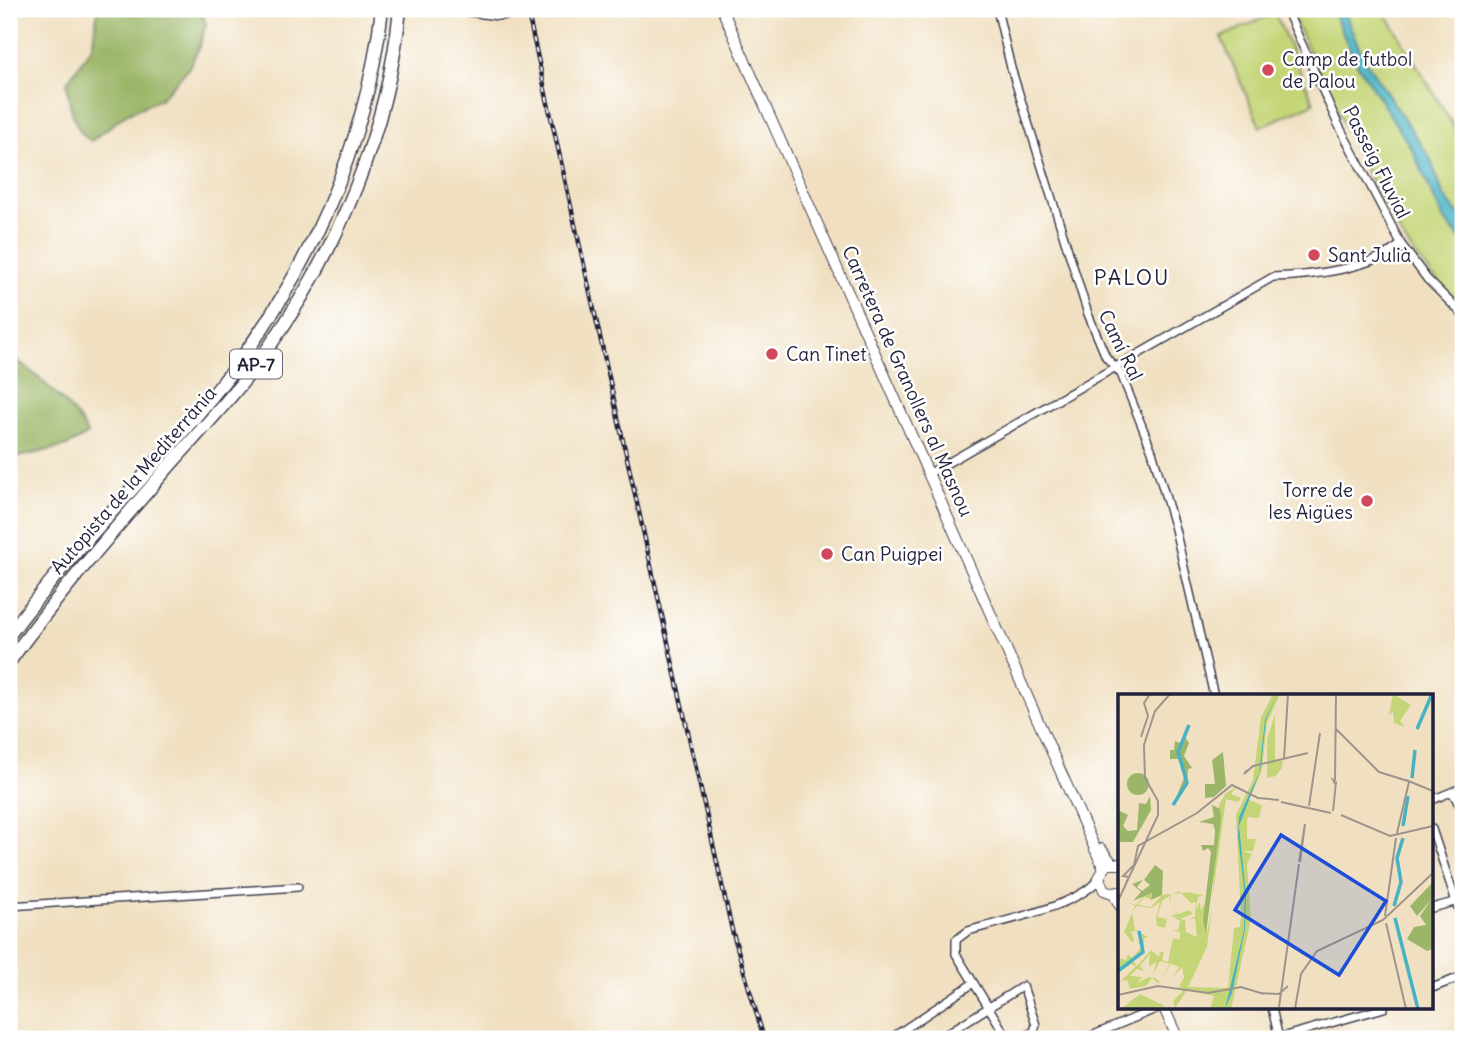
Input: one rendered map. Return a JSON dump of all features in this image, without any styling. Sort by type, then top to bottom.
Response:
[{"type":"highway","name":"Autopista de la Mediterrània","points":[[9,635],[85,539],[221,386],[257,339],[303,264],[359,127],[382,9]]},
{"type":"highway","name":"Autopista de la Mediterrània","points":[[9,662],[82,568],[231,395],[268,348],[303,294],[333,239],[365,163],[382,104],[400,9]]},
{"type":"main road","name":"Carretera de Granollers al Masnou","points":[[722,9],[1060,767],[1112,865]]},
{"type":"main road","points":[[1112,865],[1099,878],[1112,892]]},
{"type":"main road","points":[[1165,1010],[1178,1039]]},
{"type":"main road","points":[[1172,1010],[1184,1039]]},
{"type":"street","points":[[445,9],[498,16],[519,14]]},
{"type":"street","name":"Camí Ral","points":[[997,9],[1011,68],[1088,314],[1106,357],[1116,367],[1152,451],[1175,529],[1214,694]]},
{"type":"street","name":"Passeig Fluvial","points":[[1286,9],[1337,122],[1401,244],[1427,279],[1463,315]]},
{"type":"street","points":[[930,473],[1273,277],[1308,276],[1380,257],[1401,244]]},
{"type":"street","points":[[1434,799],[1463,787]]},
{"type":"street","points":[[1453,793],[1463,812]]},
{"type":"street","points":[[1434,844],[1463,923]]},
{"type":"street","points":[[1008,1039],[956,954],[956,940],[961,934],[1073,898],[1091,889],[1099,878]]},
{"type":"street","points":[[9,906],[298,887]]},
{"type":"street","points":[[1091,889],[1112,892]]},
{"type":"street","points":[[1434,907],[1454,902]]},
{"type":"street","points":[[1434,987],[1463,976]]},
{"type":"street","points":[[890,1039],[972,984]]},
{"type":"street","points":[[938,1039],[1023,986],[1036,1026],[1034,1031],[1021,1039]]},
{"type":"street","points":[[1086,1039],[1153,1010]]},
{"type":"street","points":[[1272,1010],[1279,1039],[1377,1010]]},
{"type":"green space","points":[[98,9],[199,9],[206,23],[199,48],[188,69],[160,99],[126,114],[91,141],[76,123],[70,107],[67,82],[92,47]]},
{"type":"green space","points":[[1288,9],[1332,9],[1354,59],[1413,151],[1443,219],[1463,242],[1463,308],[1413,253],[1390,216]]},
{"type":"green space","points":[[1343,9],[1383,9],[1463,142],[1463,220],[1444,197],[1430,158],[1363,57]]},
{"type":"green space","name":"Camp de futbol de Palou","points":[[1275,13],[1314,103],[1260,127],[1221,37]]},
{"type":"green space","points":[[9,356],[53,391],[76,416],[87,435],[67,446],[9,459]]},
{"type":"water","points":[[1332,9],[1343,9],[1363,57],[1430,158],[1444,197],[1463,220],[1463,242],[1443,218],[1413,151],[1354,59]]},
{"type":"tunnel","points":[[519,14],[537,10]]},
{"type":"railway","points":[[527,9],[732,930],[764,1039]]},
{"type":"place","name":"Camp de futbol de Palou","points":[[1268,70]]},
{"type":"place","name":"Sant Julià","points":[[1314,255]]},
{"type":"place","name":"Can Tinet","points":[[772,354]]},
{"type":"place","name":"Torre de les Aigües","points":[[1367,501]]},
{"type":"place","name":"Can Puigpei","points":[[827,554]]},
{"type":"district","name":"PALOU","points":[[1132,277]]}]
